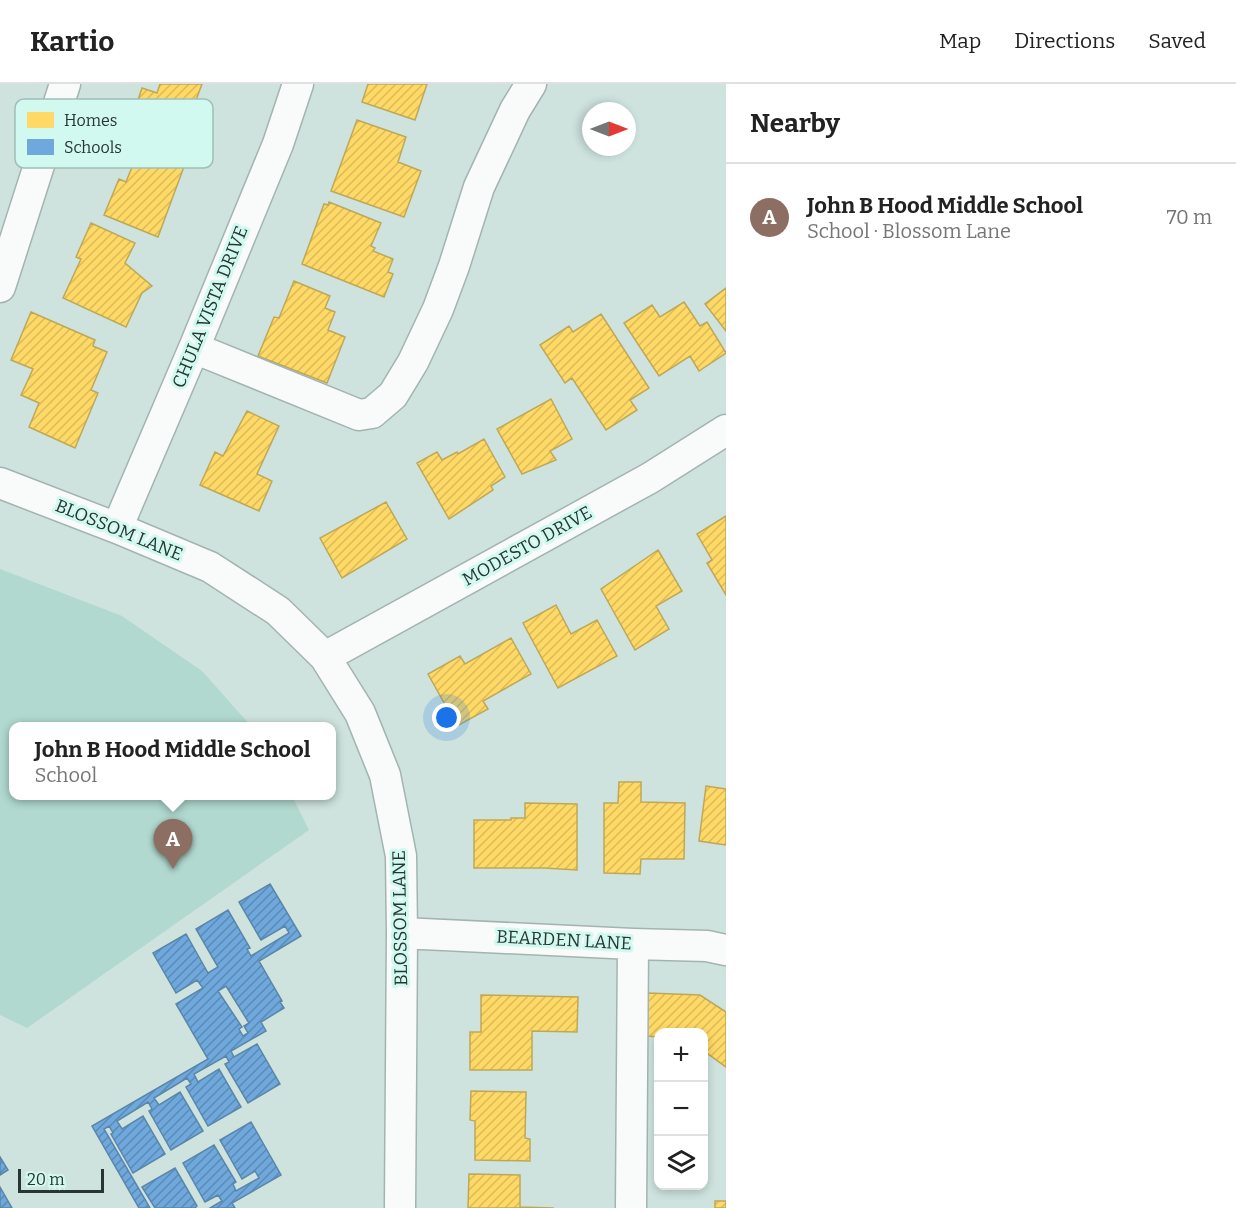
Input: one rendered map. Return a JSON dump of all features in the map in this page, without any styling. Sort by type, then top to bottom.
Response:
[{"type":"street","points":[[60,99],[65,84]]},
{"type":"street","name":"CHULA VISTA DRIVE","points":[[117,528],[278,144],[298,84]]},
{"type":"street","points":[[194,348],[359,415],[372,413],[393,395],[418,352],[438,309],[454,266],[479,187],[515,110],[531,84]]},
{"type":"street","points":[[0,287],[38,168]]},
{"type":"street","name":"MODESTO DRIVE","points":[[325,657],[650,478],[726,430]]},
{"type":"street","name":"BLOSSOM LANE","points":[[0,483],[210,567],[278,611],[325,657],[360,713],[385,775],[401,856],[400,1208]]},
{"type":"street","name":"BEARDEN LANE","points":[[402,933],[707,946],[726,950]]},
{"type":"street","points":[[631,1208],[633,944]]},
{"type":"green space","points":[[0,569],[122,616],[202,671],[247,722],[9,722],[9,800],[294,800],[309,830],[27,1028],[0,1015]]},
{"type":"building: Homes","points":[[160,84],[202,84],[196,99],[138,99],[142,88],[157,93]]},
{"type":"building: Homes","points":[[368,84],[427,84],[415,120],[362,102]]},
{"type":"building: Homes","points":[[357,120],[406,137],[398,162],[421,171],[404,217],[331,191]]},
{"type":"building: Homes","points":[[132,168],[184,168],[158,237],[104,215],[119,179],[126,182]]},
{"type":"building: Homes","points":[[329,202],[381,223],[371,246],[375,248],[373,251],[393,259],[388,272],[393,274],[384,297],[302,264],[324,204],[328,205]]},
{"type":"building: Homes","points":[[91,223],[135,243],[125,263],[152,286],[142,293],[126,327],[63,298],[81,259],[76,257]]},
{"type":"building: Homes","points":[[294,281],[330,296],[325,308],[335,312],[328,330],[345,337],[327,383],[258,356],[274,317],[279,318]]},
{"type":"building: Homes","points":[[726,288],[726,331],[705,304]]},
{"type":"building: Homes","points":[[684,302],[700,326],[707,322],[726,353],[699,371],[690,356],[659,376],[624,323],[652,305],[660,317]]},
{"type":"building: Homes","points":[[31,312],[95,340],[93,346],[107,352],[91,390],[98,393],[75,448],[29,427],[39,403],[21,395],[33,369],[11,360]]},
{"type":"building: Homes","points":[[601,314],[649,388],[630,400],[637,410],[606,430],[572,378],[565,383],[540,345],[569,326],[573,332]]},
{"type":"building: Homes","points":[[551,399],[572,439],[550,451],[556,460],[522,474],[497,429]]},
{"type":"building: Homes","points":[[247,411],[279,426],[257,474],[272,481],[259,511],[200,485],[215,452],[223,456]]},
{"type":"building: Homes","points":[[484,439],[505,477],[491,486],[493,490],[449,519],[417,463],[437,452],[442,460]]},
{"type":"building: Homes","points":[[386,502],[407,539],[342,578],[320,538]]},
{"type":"building: Homes","points":[[726,516],[726,595],[707,563],[712,560],[697,534]]},
{"type":"building: Homes","points":[[658,550],[682,591],[656,606],[669,629],[635,650],[601,589]]},
{"type":"building: Homes","points":[[556,605],[571,634],[597,620],[617,656],[558,688],[523,623]]},
{"type":"building: Homes","points":[[511,638],[531,674],[483,701],[488,709],[457,726],[428,674],[460,656],[465,664]]},
{"type":"building: Homes","points":[[619,782],[641,782],[641,802],[685,803],[684,859],[641,859],[640,874],[604,873],[604,803],[618,803]]},
{"type":"building: Homes","points":[[706,786],[726,789],[726,845],[699,841]]},
{"type":"building: Homes","points":[[525,803],[577,804],[577,870],[474,868],[474,820],[525,818]]},
{"type":"building: Homes","points":[[648,993],[700,995],[726,1012],[726,1067],[708,1054],[708,1028],[654,1028],[654,1037],[647,1036]]},
{"type":"building: Homes","points":[[481,995],[578,997],[577,1032],[532,1031],[532,1070],[470,1070],[470,1032],[481,1032]]},
{"type":"building: Homes","points":[[471,1091],[526,1092],[525,1138],[530,1139],[530,1161],[475,1160],[475,1121],[470,1120]]},
{"type":"building: Homes","points":[[469,1174],[520,1175],[520,1207],[554,1208],[468,1208]]},
{"type":"building: Homes","points":[[715,1201],[726,1201],[726,1208],[715,1208]]},
{"type":"building: Schools","points":[[270,884],[301,936],[259,961],[284,1008],[261,1022],[266,1031],[231,1051],[234,1057],[257,1044],[280,1084],[248,1103],[225,1064],[229,1062],[226,1056],[194,1074],[198,1082],[219,1069],[241,1107],[208,1126],[186,1087],[191,1084],[187,1078],[154,1098],[159,1105],[180,1092],[203,1131],[171,1150],[149,1111],[152,1109],[148,1102],[117,1121],[122,1129],[143,1116],[165,1154],[133,1173],[111,1134],[113,1133],[109,1126],[104,1129],[150,1208],[139,1208],[92,1126],[208,1059],[176,1004],[203,988],[197,980],[176,993],[153,953],[186,934],[208,973],[218,967],[196,929],[228,910],[250,948],[247,949],[251,956],[289,933],[285,926],[261,940],[239,902]],"holes":[[[226,986],[249,1023],[244,1026],[248,1033],[243,1036],[239,1029],[242,1027],[218,991]]]},
{"type":"building: Schools","points":[[251,1122],[281,1175],[232,1203],[235,1208],[210,1208],[222,1201],[218,1195],[205,1202],[183,1163],[214,1145],[236,1182],[233,1184],[236,1191],[259,1178],[255,1171],[242,1179],[220,1140]]},
{"type":"building: Schools","points":[[0,1157],[8,1170],[0,1175]]},
{"type":"building: Schools","points":[[175,1168],[197,1206],[195,1208],[155,1208],[142,1187]]},
{"type":"building: Schools","points":[[0,1187],[12,1208],[0,1208]]},
{"type":"place","name":"John B Hood Middle School","points":[[173,869]]}]
